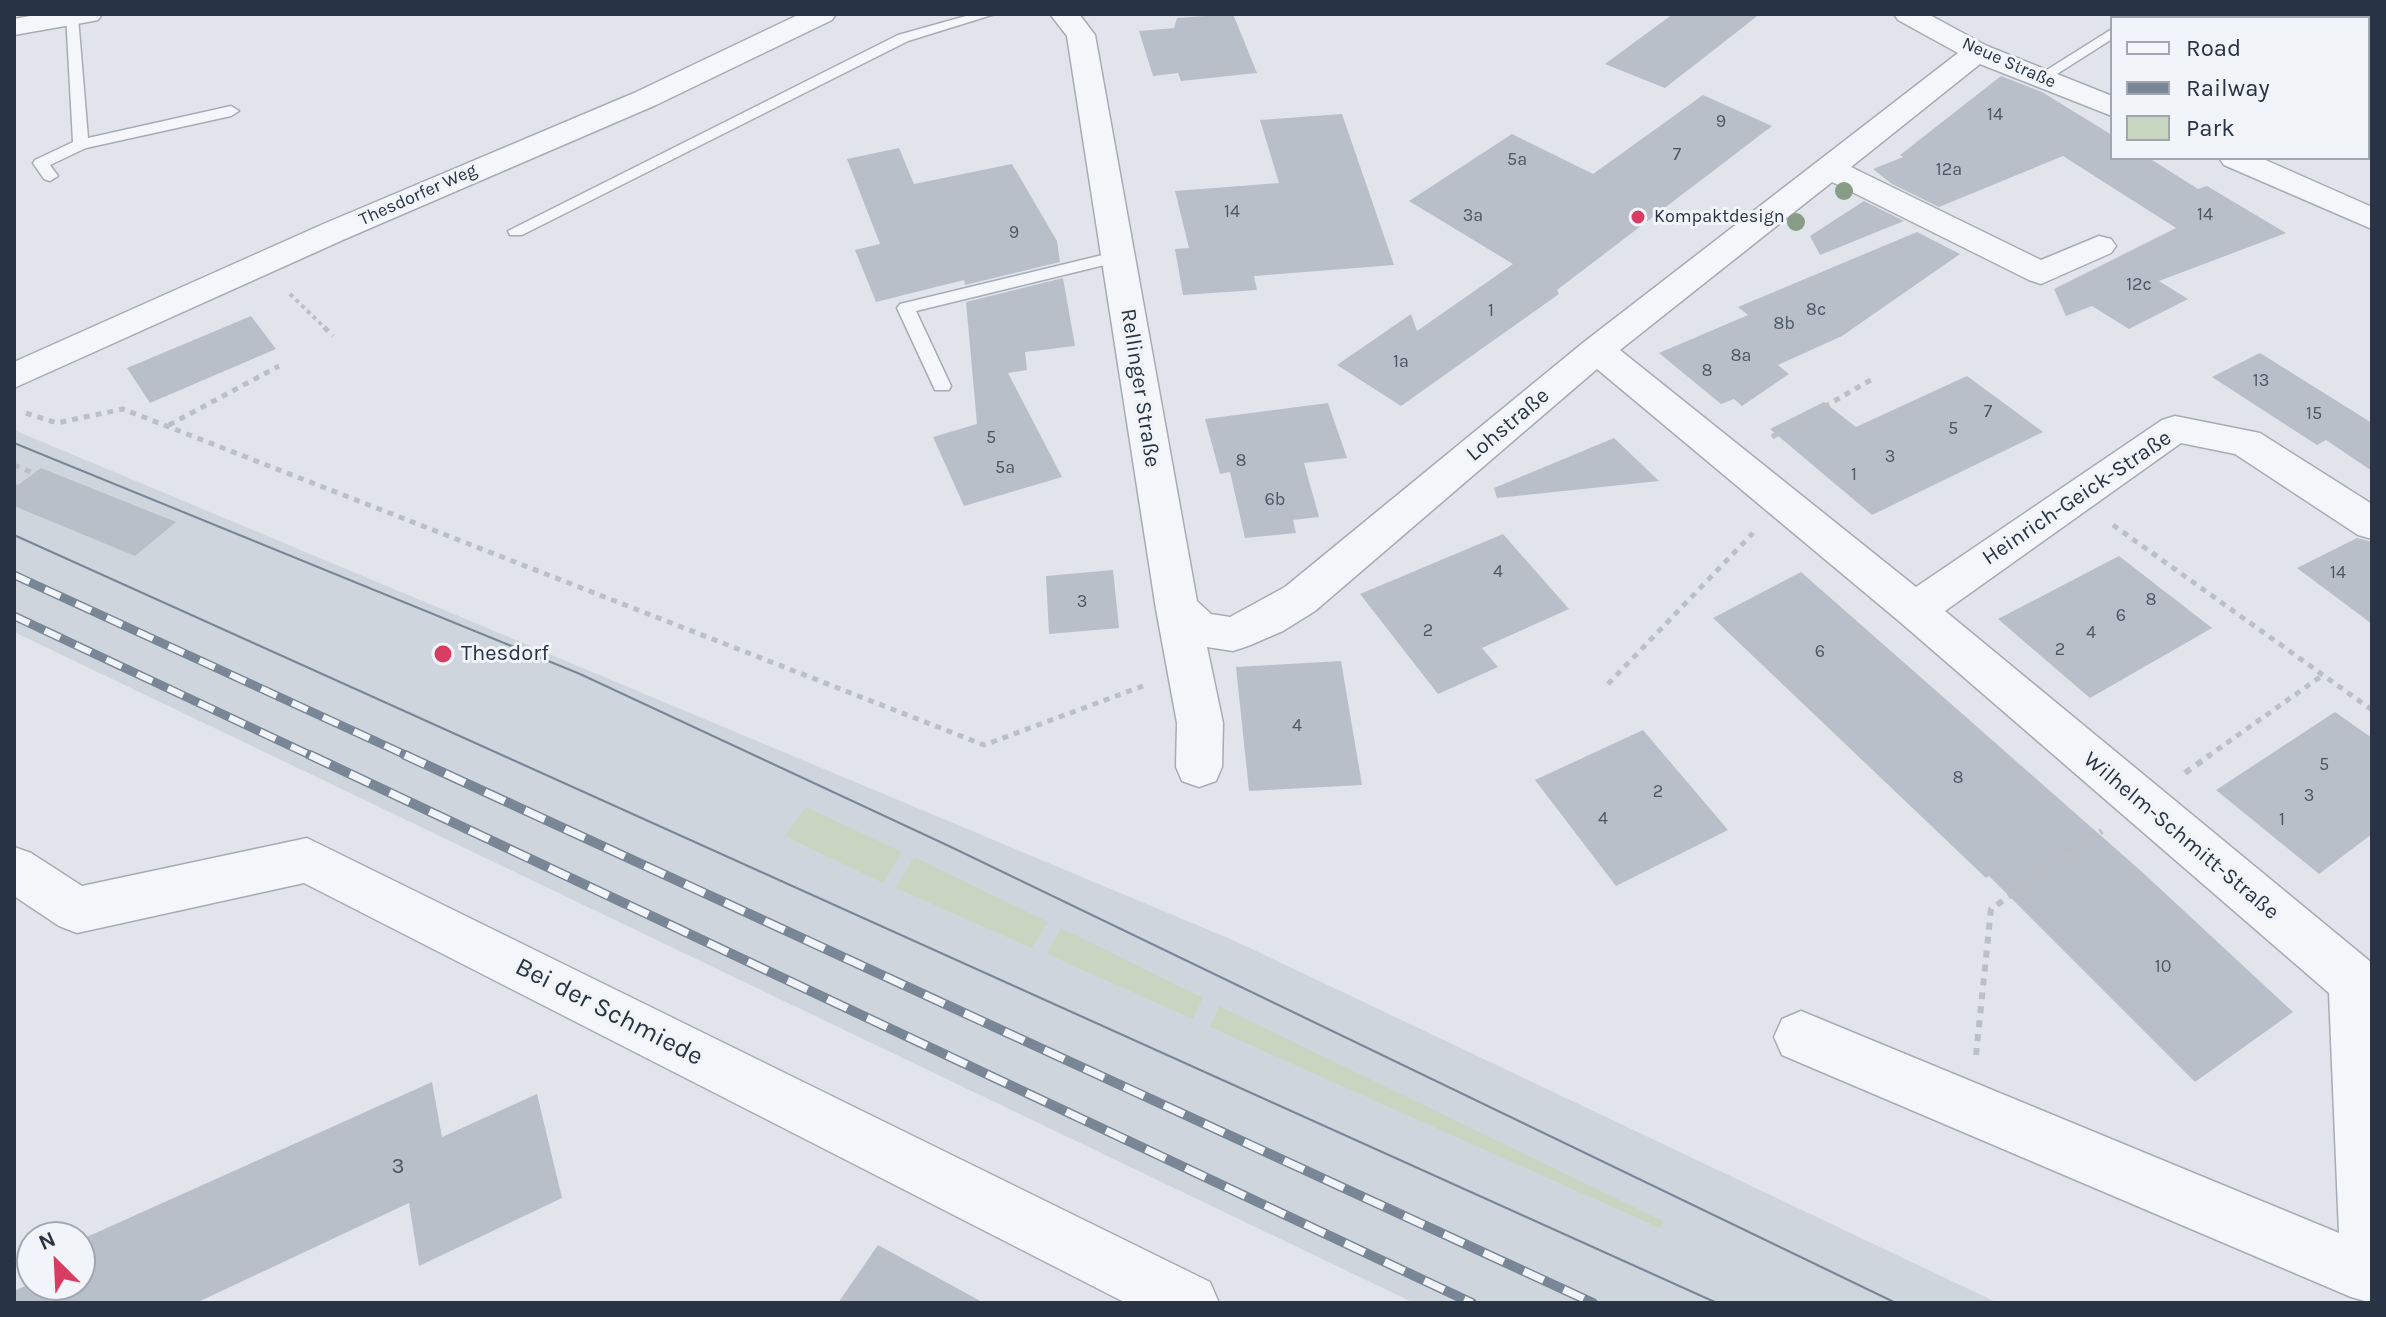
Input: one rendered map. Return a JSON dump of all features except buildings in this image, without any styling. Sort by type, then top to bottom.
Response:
[{"type":"street","name":"Thesdorfer Weg","points":[[14,376],[68,337],[761,14]]},
{"type":"street","name":"Thesdorfer Weg","points":[[14,347],[68,337],[405,200],[645,99],[822,14]]},
{"type":"street","name":"Rellinger Straße","points":[[1064,14],[1081,35],[1177,609],[1200,723],[1199,767]]},
{"type":"street","name":"Neue Straße","points":[[1908,14],[1977,52],[2110,106]]},
{"type":"street","points":[[14,27],[80,16]]},
{"type":"street","name":"Lohstraße","points":[[1177,609],[1200,629],[1233,634],[1268,619],[1300,599],[1597,350],[1977,52]]},
{"type":"street","points":[[2245,160],[2372,219]]},
{"type":"street","points":[[1829,168],[2041,273],[2099,246]]},
{"type":"street","name":"Wilhelm-Schmitt-Straße","points":[[1597,350],[1915,610],[2355,982],[2372,1276],[1801,1037]]},
{"type":"street","name":"Heinrich-Geick-Straße","points":[[1915,610],[2175,429],[2246,443],[2372,524]]},
{"type":"street","name":"Bei der Schmiede","points":[[14,869],[77,910],[307,860],[1189,1303]]},
{"type":"lane","points":[[516,231],[903,38],[988,14]]},
{"type":"lane","points":[[80,16],[81,144]]},
{"type":"lane","points":[[2041,78],[2110,34]]},
{"type":"lane","points":[[50,176],[41,163],[81,144],[231,111]]},
{"type":"lane","points":[[942,386],[906,308],[1119,256]]},
{"type":"path","points":[[281,285],[333,336]]},
{"type":"path","points":[[168,426],[279,366]]},
{"type":"path","points":[[1729,461],[1876,377]]},
{"type":"path","points":[[14,408],[57,423],[123,409],[984,745],[1189,670]]},
{"type":"path","points":[[14,465],[38,475]]},
{"type":"path","points":[[2076,498],[2372,710]]},
{"type":"path","points":[[1608,684],[1781,503]]},
{"type":"path","points":[[1970,1108],[1991,909],[2323,675]]},
{"type":"shaded area","points":[[14,430],[1235,941],[1998,1303],[1414,1303],[14,632]]},
{"type":"green space","points":[[806,807],[902,852],[883,883],[785,836]]},
{"type":"green space","points":[[914,857],[1048,922],[1032,948],[896,888]]},
{"type":"green space","points":[[1061,928],[1203,998],[1193,1019],[1047,954]]},
{"type":"green space","points":[[1219,1006],[1663,1221],[1662,1229],[1210,1027]]},
{"type":"tram line","points":[[14,443],[580,674],[951,847],[1896,1303]]},
{"type":"tram line","points":[[14,535],[1717,1303]]},
{"type":"railway","points":[[14,575],[410,757]]},
{"type":"railway","points":[[14,616],[314,757]]},
{"type":"railway","points":[[310,755],[1472,1303]]},
{"type":"railway","points":[[405,755],[1593,1303]]},
{"type":"place","name":"Kompaktdesign","points":[[1638,217]]},
{"type":"place","name":"Thesdorf","points":[[443,654]]}]
